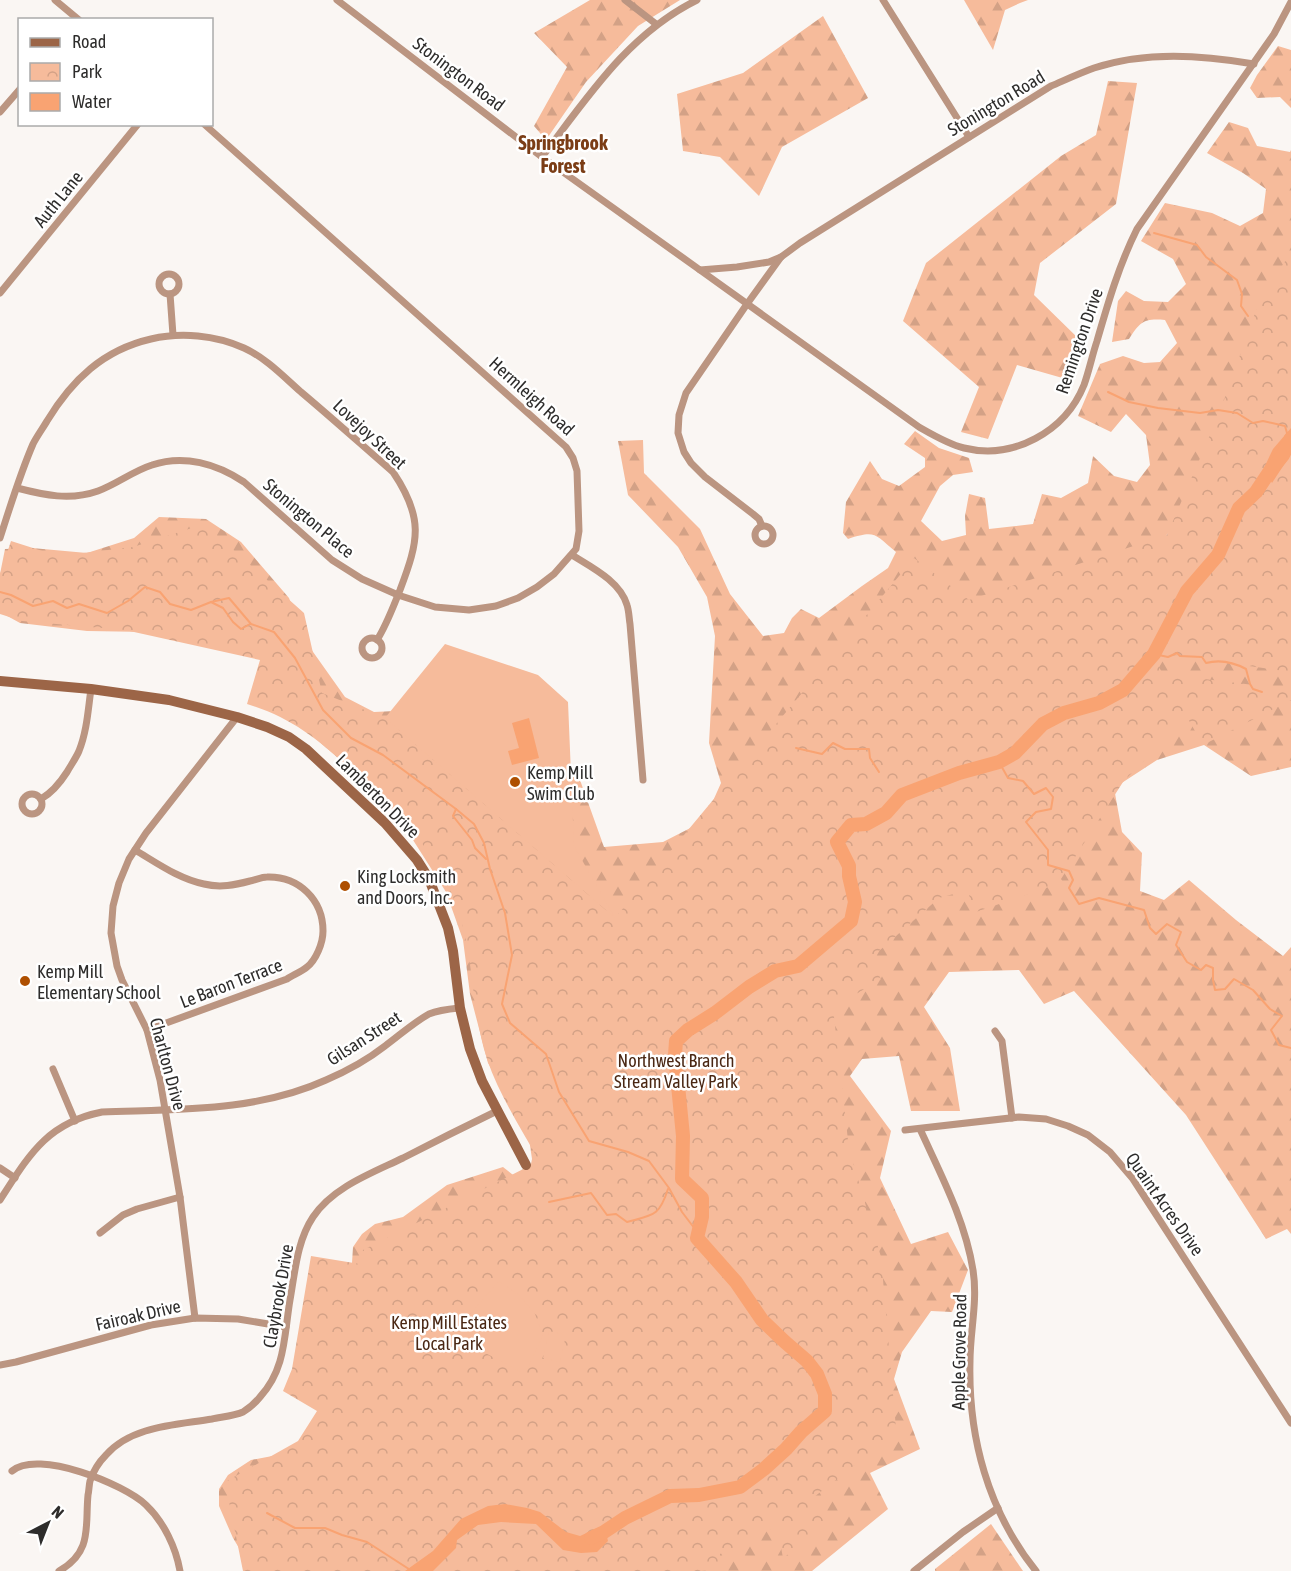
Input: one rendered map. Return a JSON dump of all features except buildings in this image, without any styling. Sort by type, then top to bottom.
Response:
[{"type":"street","points":[[55,0],[77,18]]},
{"type":"street","name":"Stonington Road","points":[[337,0],[542,157],[700,270],[769,262],[781,257],[1051,86],[1094,68],[1142,58],[1177,56],[1220,58],[1254,64]]},
{"type":"street","points":[[625,0],[656,24]]},
{"type":"street","points":[[542,157],[627,50],[656,24],[697,0]]},
{"type":"street","points":[[884,0],[969,137]]},
{"type":"street","name":"Remington Drive","points":[[700,270],[919,427],[965,448],[990,452],[1024,445],[1044,435],[1073,405],[1083,386],[1111,292],[1137,229],[1254,64],[1274,34],[1291,2]]},
{"type":"street","points":[[0,112],[18,91]]},
{"type":"street","name":"Auth Lane","points":[[0,293],[136,126]]},
{"type":"street","name":"Hermleigh Road","points":[[206,126],[566,447],[575,464],[578,480],[579,531],[576,549],[572,555]]},
{"type":"street","name":"Stonington Road","points":[[762,526],[759,519],[705,477],[691,463],[684,452],[678,433],[679,415],[686,393],[781,257]]},
{"type":"street","points":[[170,294],[173,335]]},
{"type":"street","name":"Lovejoy Street","points":[[0,538],[34,443],[60,400],[73,384],[105,357],[135,343],[173,335],[214,338],[243,348],[268,362],[393,472],[405,490],[413,512],[415,542],[398,595],[377,640]]},
{"type":"street","name":"Stonington Place","points":[[16,488],[45,496],[72,496],[98,491],[152,465],[169,461],[193,461],[213,465],[243,482],[332,561],[362,579],[435,608],[469,610],[496,606],[518,598],[554,574],[572,555]]},
{"type":"street","points":[[572,555],[606,576],[622,594],[627,604],[643,780]]},
{"type":"street","name":"Lamberton Drive","points":[[0,681],[91,689],[169,700],[267,726],[306,749],[386,824],[417,860],[429,879],[448,928],[460,1008],[470,1049],[482,1081],[526,1165]]},
{"type":"street","points":[[41,799],[51,793],[60,783],[78,754],[87,724],[91,689]]},
{"type":"street","name":"Charlton Drive","points":[[195,1318],[180,1197],[160,1080],[147,1030],[117,966],[111,933],[118,883],[129,859],[146,833],[237,717]]},
{"type":"street","name":"Le Baron Terrace","points":[[135,850],[176,875],[202,884],[235,885],[267,877],[291,880],[301,885],[310,894],[317,905],[323,927],[323,937],[318,951],[306,968],[287,979],[147,1030]]},
{"type":"street","name":"Gilsan Street","points":[[0,1200],[28,1157],[42,1142],[58,1129],[86,1115],[102,1112],[240,1105],[298,1092],[360,1064],[430,1014],[460,1008]]},
{"type":"street","points":[[995,1031],[1002,1041],[1012,1118]]},
{"type":"street","points":[[53,1070],[75,1121]]},
{"type":"street","name":"Claybrook Drive","points":[[93,1476],[107,1453],[130,1436],[153,1429],[243,1412],[260,1398],[278,1371],[282,1359],[299,1252],[303,1237],[313,1217],[326,1202],[349,1185],[497,1111]]},
{"type":"street","name":"Quaint Acres Drive","points":[[905,1130],[1019,1117],[1046,1119],[1088,1135],[1110,1152],[1133,1179],[1291,1423]]},
{"type":"street","name":"Apple Grove Road","points":[[920,1129],[959,1215],[967,1238],[974,1272],[975,1299],[970,1360],[970,1402],[980,1462],[1010,1533],[1035,1571]]},
{"type":"street","points":[[0,1168],[15,1178]]},
{"type":"street","points":[[100,1233],[123,1215],[180,1197]]},
{"type":"street","name":"Fairoak Drive","points":[[0,1365],[151,1325],[195,1318],[238,1319],[286,1327]]},
{"type":"street","points":[[12,1471],[17,1466],[35,1464],[59,1466],[105,1479],[132,1494],[157,1517],[169,1537],[180,1571]]},
{"type":"street","points":[[60,1571],[67,1567],[80,1551],[86,1537],[90,1482],[93,1476]]},
{"type":"street","points":[[914,1571],[963,1532],[998,1508]]},
{"type":"green space","points":[[590,0],[680,0],[638,26],[586,82],[546,140],[534,126],[567,67],[534,33]]},
{"type":"green space","points":[[964,0],[1028,0],[1005,10],[993,50]]},
{"type":"green space","points":[[823,16],[868,98],[782,147],[759,196],[720,157],[683,151],[677,94],[743,73]]},
{"type":"green space","points":[[1278,46],[1291,50],[1291,108],[1280,97],[1257,98],[1250,88]]},
{"type":"green space","points":[[1108,81],[1137,83],[1116,204],[1040,263],[1034,295],[1081,341],[1073,381],[1017,365],[988,439],[961,432],[979,387],[903,321],[926,263],[1061,156],[1096,135]]},
{"type":"green space","points":[[1229,122],[1248,128],[1257,146],[1290,152],[1291,150],[1291,395],[245,1558],[219,1506],[219,1489],[228,1475],[251,1460],[288,1453],[454,1322],[352,1263],[353,1247],[362,1234],[375,1224],[403,1217],[447,1185],[503,1167],[517,1178],[526,1173],[532,1159],[528,1132],[488,1063],[470,994],[463,940],[446,892],[394,810],[368,790],[346,765],[281,708],[267,656],[148,632],[87,631],[20,623],[0,612],[0,574],[5,549],[32,548],[87,553],[134,538],[159,517],[206,519],[241,542],[289,598],[306,642],[345,697],[374,712],[395,711],[580,780],[604,847],[663,842],[704,821],[721,783],[709,743],[715,636],[707,597],[678,547],[628,495],[618,441],[643,440],[644,473],[700,529],[730,594],[763,636],[784,633],[792,618],[801,609],[819,618],[888,568],[896,552],[883,541],[870,534],[848,539],[843,533],[846,502],[870,461],[882,479],[899,486],[925,467],[925,458],[904,444],[915,431],[939,448],[969,458],[973,472],[953,475],[940,486],[921,521],[942,541],[966,535],[965,516],[969,494],[985,498],[989,529],[1033,524],[1042,494],[1061,498],[1088,483],[1093,456],[1114,476],[1137,482],[1150,465],[1146,435],[1126,414],[1111,432],[1078,416],[1100,364],[1123,356],[1144,363],[1160,362],[1177,343],[1165,320],[1143,322],[1129,339],[1112,342],[1118,301],[1126,291],[1144,301],[1168,302],[1186,284],[1173,259],[1141,241],[1165,203],[1212,213],[1240,226],[1263,213],[1266,189],[1207,153]]},
{"type":"green space","name":"Northwest Branch Stream Valley Park","points":[[1291,252],[1291,672],[1150,652],[1163,674],[1262,686],[1291,693],[1291,700],[1203,745],[1187,717],[1123,782],[1061,879],[1063,882],[973,913],[968,890],[939,898],[870,959],[881,979],[833,1008],[849,1149],[884,1267],[882,1268],[897,1440],[884,1442],[809,1501],[828,1526],[783,1558],[777,1526],[720,1554],[720,1568],[701,1571],[243,1571],[225,1482],[298,1441],[317,1411],[283,1391],[292,1369],[311,1256],[360,1264],[363,1250],[539,1161],[504,1098],[487,1059],[478,1024],[465,934],[452,895],[433,858],[408,826],[349,768],[310,735],[281,717],[247,704],[260,660],[125,630],[22,621],[0,614],[0,574],[11,541],[58,556],[133,547],[204,524],[304,613],[322,693],[385,718],[615,918],[914,558],[969,600],[1167,535],[1219,414],[1259,302]]},
{"type":"green space","points":[[1291,454],[1291,767],[1251,776],[1204,745],[1157,760],[1114,788],[1122,832],[1142,853],[1140,891],[1164,900],[1189,880],[1283,956],[1291,947],[1291,1234],[1287,1229],[1266,1239],[1186,1115],[1074,991],[1044,1004],[1019,970],[949,972],[924,1007],[950,1048],[960,1111],[911,1111],[899,1056],[862,1059],[850,1076],[891,1131],[880,1178],[911,1244],[948,1232],[968,1270],[952,1312],[931,1311],[902,1352],[894,1379],[920,1449],[870,1473],[888,1509],[812,1571],[433,1571],[688,1112],[1155,670],[1156,654]]},
{"type":"green space","name":"Kemp Mill Swim Club","points":[[445,644],[538,675],[568,702],[574,846],[615,918],[385,718]]},
{"type":"green space","points":[[499,1281],[520,1296],[535,1314],[543,1335],[525,1374],[455,1337],[455,1331]]},
{"type":"green space","points":[[549,1331],[566,1335],[560,1362],[543,1358]]},
{"type":"green space","points":[[991,1524],[1023,1571],[935,1571],[935,1569]]},
{"type":"water","points":[[1291,428],[1291,454],[1272,483],[1264,468],[1273,449]]},
{"type":"water","points":[[529,718],[539,758],[512,765],[508,751],[519,748],[512,723]]},
{"type":"water","points":[[505,1504],[540,1512],[566,1532],[580,1536],[604,1525],[608,1541],[597,1552],[581,1553],[563,1550],[536,1524],[501,1522],[478,1525],[457,1540],[456,1548],[433,1571],[405,1571],[433,1551],[461,1519],[488,1506]]},
{"type":"waterway","points":[[1154,233],[1197,245],[1206,257],[1237,280],[1242,294],[1241,306],[1248,316]]},
{"type":"waterway","points":[[1108,392],[1129,402],[1158,408],[1200,413],[1218,410],[1237,413],[1253,423],[1263,421],[1285,426],[1287,433]]},
{"type":"waterway","points":[[591,1538],[670,1496],[699,1495],[740,1487],[764,1469],[825,1411],[825,1394],[817,1374],[807,1361],[762,1320],[736,1282],[697,1238],[702,1217],[702,1198],[682,1179],[683,1136],[675,1055],[676,1041],[688,1030],[775,971],[798,966],[851,921],[855,902],[849,866],[837,842],[851,825],[866,824],[886,813],[902,795],[959,773],[999,762],[1015,753],[1043,724],[1064,713],[1099,703],[1123,690],[1154,654],[1187,591],[1218,555],[1239,508],[1256,492],[1283,455],[1291,438]]},
{"type":"waterway","points":[[0,592],[33,606],[53,601],[67,608],[79,604],[107,613],[128,601],[145,587],[160,592],[170,604],[191,610],[229,598],[251,624],[274,632],[295,658],[323,710],[351,738],[383,755],[474,824],[484,843],[505,913],[512,955],[502,1004],[510,1023],[546,1054],[559,1092],[589,1141],[628,1152],[649,1161],[698,1233]]},
{"type":"waterway","points":[[211,602],[223,608],[241,629],[250,624]]},
{"type":"waterway","points":[[1154,654],[1168,657],[1177,653],[1180,656],[1202,657],[1206,663],[1222,661],[1236,665],[1246,669],[1253,689],[1262,692]]},
{"type":"waterway","points":[[796,748],[822,754],[833,743],[845,749],[869,749],[870,758],[879,772]]},
{"type":"waterway","points":[[999,762],[1008,778],[1023,781],[1034,794],[1046,788],[1053,797],[1051,809],[1036,812],[1026,822],[1048,850],[1048,865],[1069,871],[1073,880],[1069,888],[1079,904],[1099,898],[1144,910],[1150,928],[1156,934],[1167,924],[1181,932],[1176,945],[1187,962],[1201,970],[1206,965],[1213,968],[1215,990],[1225,989],[1234,979],[1253,990],[1270,1009],[1282,1016],[1271,1030],[1279,1045],[1291,1048]]},
{"type":"waterway","points":[[456,809],[453,816],[472,840],[475,848],[486,859]]},
{"type":"waterway","points":[[549,1202],[591,1193],[607,1215],[616,1214],[627,1222],[643,1218],[658,1210],[668,1189]]},
{"type":"waterway","points":[[267,1513],[295,1528],[325,1528],[367,1542],[412,1571]]},
{"type":"place","name":"Kemp Mill Swim Club","points":[[515,782]]},
{"type":"place","name":"King Locksmith and Doors, Inc.","points":[[345,886]]},
{"type":"place","name":"Kemp Mill Elementary School","points":[[25,981]]},
{"type":"district","name":"Springbrook Forest","points":[[563,154]]},
{"type":"park label","name":"Kemp Mill Estates Local Park","points":[[449,1332]]}]
